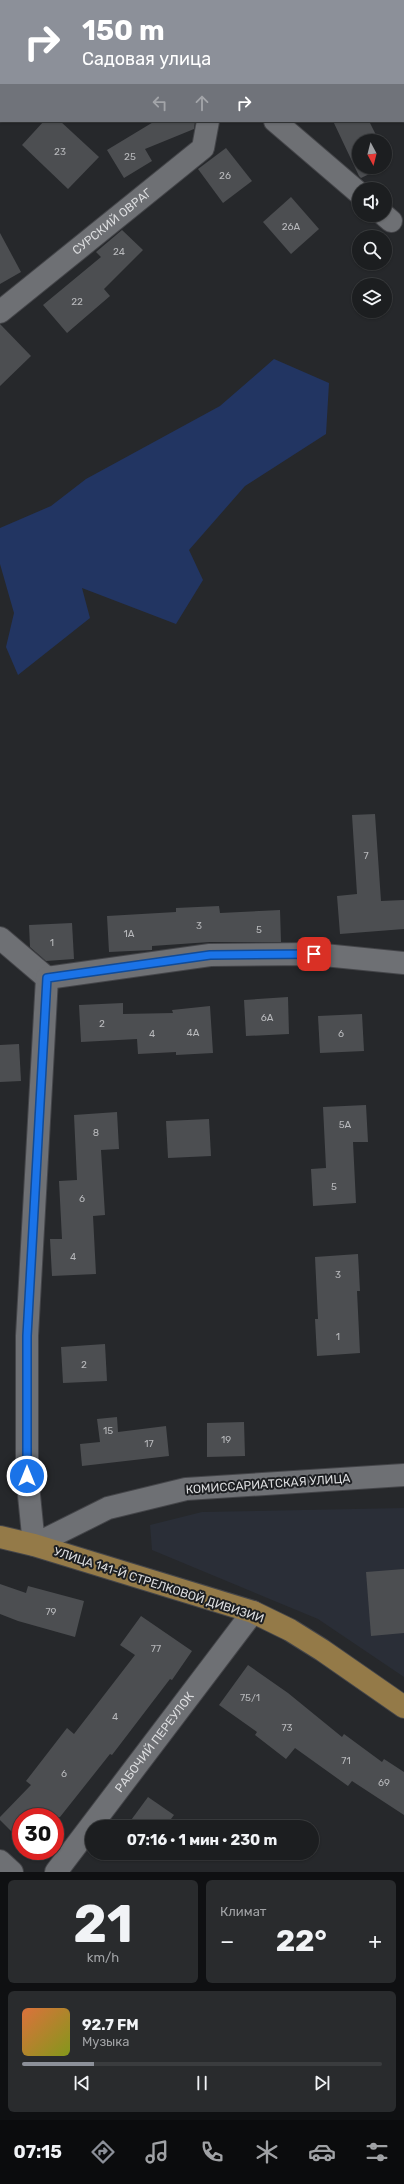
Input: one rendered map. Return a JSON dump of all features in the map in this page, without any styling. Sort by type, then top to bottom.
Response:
[{"type":"main road","points":[[0,1537],[34,1545]]},
{"type":"main road","name":"УЛИЦА 141-Й СТРЕЛКОВОЙ ДИВИЗИИ","points":[[34,1545],[252,1612],[290,1630],[322,1650],[404,1707]]},
{"type":"street","name":"СУРСКИЙ ОВРАГ","points":[[0,312],[203,148],[208,122]]},
{"type":"street","points":[[276,122],[352,187]]},
{"type":"street","points":[[0,938],[47,978],[210,955],[314,954],[404,963]]},
{"type":"street","points":[[34,1545],[27,1476],[27,1336],[47,978]]},
{"type":"street","name":"КОМИССАРИАТСКАЯ УЛИЦА","points":[[34,1545],[108,1508],[186,1489],[404,1475]]},
{"type":"street","name":"РАБОЧИЙ ПЕРЕУЛОК","points":[[56,1872],[252,1612]]},
{"type":"street","points":[[0,1861],[12,1872]]},
{"type":"shaded area","points":[[274,359],[329,383],[326,434],[245,486],[189,550],[203,580],[176,624],[82,588],[90,618],[18,675],[6,647],[14,613],[0,564],[0,528],[51,506],[86,479],[220,406]]},
{"type":"shaded area","points":[[404,1508],[404,1677],[318,1619],[152,1550],[150,1525],[202,1512]]},
{"type":"building","points":[[43,122],[61,122],[99,157],[68,189],[22,145]]},
{"type":"building","points":[[153,122],[195,122],[194,129],[145,149],[152,161],[124,178],[107,150]]},
{"type":"building","points":[[333,122],[370,122],[376,134],[352,134],[352,161]]},
{"type":"building","points":[[226,148],[252,181],[223,203],[198,169]]},
{"type":"building","points":[[358,174],[369,174],[361,178]]},
{"type":"building","points":[[291,197],[319,229],[291,254],[263,222]]},
{"type":"building","points":[[122,230],[143,250],[104,289],[110,296],[67,333],[43,305],[101,257],[96,252]]},
{"type":"building","points":[[0,233],[21,272],[0,284]]},
{"type":"building","points":[[0,324],[31,356],[0,386]]},
{"type":"building","points":[[375,814],[381,901],[404,900],[404,929],[340,934],[337,896],[357,894],[352,815]]},
{"type":"building","points":[[219,906],[220,913],[280,910],[281,942],[210,942],[152,946],[152,950],[109,952],[107,916],[176,912],[176,908]]},
{"type":"building","points":[[72,923],[74,959],[46,961],[30,947],[29,925]]},
{"type":"building","points":[[288,997],[289,1034],[246,1036],[244,1000]]},
{"type":"building","points":[[123,1003],[123,1014],[173,1013],[172,1010],[210,1006],[213,1053],[176,1055],[176,1052],[138,1054],[137,1039],[81,1042],[79,1005]]},
{"type":"building","points":[[362,1014],[364,1051],[320,1053],[318,1016]]},
{"type":"building","points":[[19,1044],[21,1081],[0,1082],[0,1045]]},
{"type":"building","points":[[366,1105],[368,1142],[353,1142],[356,1203],[313,1206],[311,1169],[326,1168],[323,1107]]},
{"type":"building","points":[[117,1112],[119,1149],[101,1150],[105,1215],[93,1216],[96,1274],[52,1276],[50,1239],[62,1239],[59,1181],[77,1180],[74,1115]]},
{"type":"building","points":[[209,1119],[211,1156],[168,1158],[166,1121]]},
{"type":"building","points":[[358,1254],[360,1291],[357,1291],[360,1353],[317,1356],[315,1319],[318,1319],[315,1257]]},
{"type":"building","points":[[105,1344],[107,1381],[63,1383],[61,1347]]},
{"type":"building","points":[[117,1417],[118,1432],[166,1426],[169,1456],[82,1466],[80,1444],[100,1442],[97,1419]]},
{"type":"building","points":[[244,1422],[245,1456],[207,1457],[207,1423]]},
{"type":"building","points":[[404,1569],[404,1633],[371,1636],[366,1572]]},
{"type":"building","points":[[0,1584],[26,1593],[28,1586],[84,1601],[75,1637],[18,1621],[0,1614]]},
{"type":"building","points":[[141,1616],[192,1651],[172,1680],[170,1679],[112,1755],[110,1754],[64,1812],[64,1808],[12,1808],[12,1832],[0,1820],[0,1817],[31,1785],[26,1781],[67,1728],[74,1734],[135,1655],[120,1645]]},
{"type":"building","points":[[248,1665],[288,1693],[342,1737],[344,1734],[382,1762],[384,1759],[404,1772],[404,1815],[352,1781],[348,1786],[295,1748],[286,1759],[255,1735],[257,1732],[219,1705]]},
{"type":"building","points":[[148,1797],[174,1815],[170,1820],[131,1820]]},
{"type":"route","points":[[27,1476],[27,1336],[47,978],[210,955],[314,954]]}]
